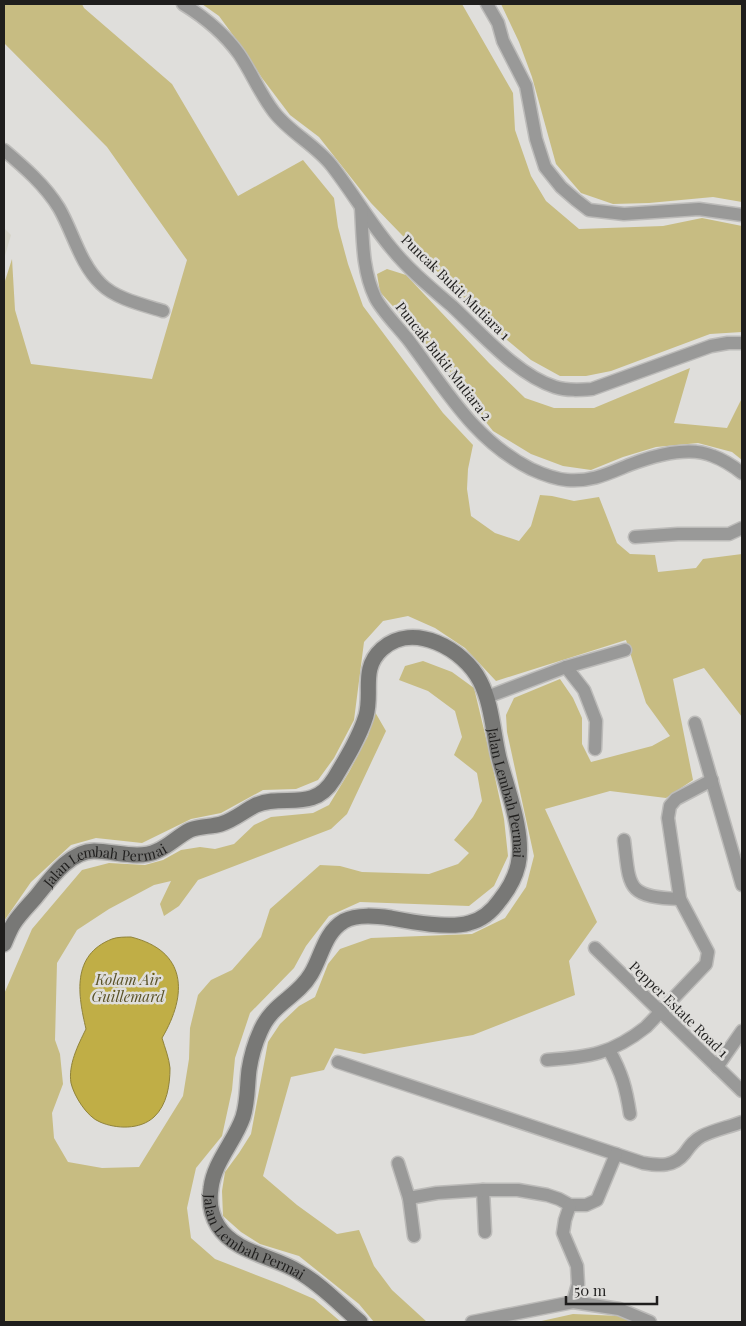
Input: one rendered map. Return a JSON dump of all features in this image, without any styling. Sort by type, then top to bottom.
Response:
[{"type":"main road","name":"Jalan Lembah Permai","points":[[4,944],[15,922],[57,872],[83,852],[139,854],[156,852],[188,831],[203,826],[218,825],[233,819],[256,805],[304,801],[319,794],[331,784],[366,716],[368,704],[367,678],[372,660],[380,650],[392,642],[406,638],[423,638],[439,643],[458,655],[470,666],[480,680],[487,697],[519,841],[518,864],[508,890],[497,905],[484,917],[468,924],[445,925],[378,916],[361,916],[347,920],[337,927],[328,937],[312,973],[301,987],[273,1009],[260,1031],[250,1065],[247,1099],[243,1116],[214,1177],[210,1190],[211,1209],[215,1221],[222,1232],[248,1250],[285,1264],[315,1282],[360,1322]]},
{"type":"street","name":"Puncak Bukit Mutiara 1","points":[[183,4],[220,32],[239,54],[259,90],[276,114],[317,149],[332,165],[392,249],[518,366],[536,378],[555,387],[572,390],[592,389],[711,346],[742,343]]},
{"type":"street","points":[[487,4],[498,23],[503,41],[526,86],[536,139],[545,166],[561,187],[576,200],[589,210],[624,214],[699,209],[742,215]]},
{"type":"street","points":[[4,150],[42,184],[58,207],[86,265],[101,285],[125,299],[164,311]]},
{"type":"street","name":"Puncak Bukit Mutiara 2","points":[[361,208],[367,274],[375,299],[466,418],[495,447],[542,474],[566,480],[593,480],[638,462],[668,454],[690,452],[712,455],[742,473]]},
{"type":"street","points":[[635,537],[678,534],[729,534],[742,528]]},
{"type":"street","points":[[487,697],[566,667],[625,650]]},
{"type":"street","points":[[566,667],[584,690],[596,721],[596,749]]},
{"type":"street","points":[[695,723],[742,885]]},
{"type":"street","points":[[547,1060],[572,1058],[609,1050],[635,1036],[646,1027],[706,964],[708,952],[680,899],[668,818],[670,806],[676,799],[712,780]]},
{"type":"street","points":[[624,840],[629,881],[636,891],[647,896],[680,899]]},
{"type":"street","name":"Pepper Estate Road 1","points":[[595,948],[742,1091]]},
{"type":"street","points":[[717,1067],[742,1031]]},
{"type":"street","points":[[609,1050],[620,1070],[630,1114]]},
{"type":"street","points":[[338,1062],[616,1154],[658,1166],[669,1165],[678,1160],[701,1137],[742,1122]]},
{"type":"street","points":[[409,1198],[437,1193],[518,1190],[559,1198],[570,1205],[586,1205],[597,1200],[616,1154]]},
{"type":"street","points":[[398,1163],[409,1198],[414,1236]]},
{"type":"street","points":[[483,1190],[485,1232]]},
{"type":"street","points":[[570,1205],[563,1233],[577,1266],[578,1284],[573,1302]]},
{"type":"street","points":[[472,1322],[573,1302],[619,1309],[650,1322]]},
{"type":"shaded area","points":[[4,4],[82,4],[84,8],[172,84],[238,196],[303,160],[334,198],[338,227],[348,264],[363,306],[443,413],[473,445],[468,469],[467,489],[471,516],[495,533],[519,541],[531,526],[540,495],[574,501],[599,497],[617,543],[630,554],[655,555],[658,572],[696,568],[703,559],[742,554],[742,717],[704,668],[673,679],[693,780],[666,798],[610,791],[545,809],[597,922],[569,961],[575,995],[473,1035],[364,1054],[335,1048],[324,1070],[291,1077],[263,1176],[297,1205],[337,1234],[359,1230],[374,1266],[392,1290],[427,1322],[374,1322],[359,1304],[299,1256],[260,1244],[241,1232],[223,1216],[222,1191],[225,1172],[251,1134],[268,1042],[280,1024],[299,1006],[315,997],[328,964],[340,949],[371,938],[472,934],[505,918],[526,887],[534,856],[507,732],[506,715],[514,698],[560,679],[573,698],[582,718],[582,744],[591,762],[652,746],[670,736],[646,703],[626,640],[496,681],[465,648],[435,628],[408,616],[383,621],[364,642],[354,720],[334,758],[318,780],[296,789],[263,790],[221,813],[191,819],[142,843],[96,838],[71,845],[31,882],[4,921],[4,284],[12,259],[15,310],[31,364],[152,379],[187,260],[107,147],[4,43]]},
{"type":"shaded area","points":[[202,4],[462,4],[513,93],[515,130],[531,176],[546,201],[579,229],[663,226],[702,218],[742,226],[742,332],[710,334],[611,371],[586,376],[560,376],[531,360],[488,324],[371,203],[319,137],[290,115],[219,16]]},
{"type":"shaded area","points":[[501,4],[742,4],[742,202],[713,197],[649,203],[613,204],[581,193],[556,164],[532,77],[519,42]]},
{"type":"shaded area","points":[[4,228],[11,235],[4,259]]},
{"type":"shaded area","points":[[387,269],[406,275],[489,363],[525,398],[554,408],[594,408],[690,368],[674,423],[727,428],[742,398],[742,460],[732,452],[698,443],[656,447],[623,457],[591,470],[563,466],[531,454],[493,431],[400,314],[380,292],[377,274]]},
{"type":"shaded area","points":[[423,661],[452,672],[474,688],[504,819],[508,856],[494,886],[469,906],[360,902],[329,916],[306,946],[294,968],[250,1013],[235,1058],[232,1090],[222,1136],[196,1168],[187,1208],[191,1238],[215,1259],[314,1299],[341,1322],[4,1322],[4,994],[32,929],[82,870],[109,863],[145,865],[163,860],[181,850],[200,847],[215,849],[234,844],[254,825],[271,817],[313,813],[329,805],[368,736],[375,712],[386,731],[347,814],[331,829],[198,880],[179,906],[164,916],[160,904],[171,881],[154,885],[109,909],[77,930],[57,963],[55,1040],[60,1054],[63,1084],[52,1113],[54,1138],[68,1162],[102,1168],[139,1167],[183,1096],[189,1059],[190,1028],[198,995],[211,980],[232,970],[261,937],[270,909],[320,865],[340,866],[362,872],[429,874],[458,864],[469,853],[454,840],[473,817],[482,801],[477,773],[454,755],[462,737],[455,711],[428,691],[399,680],[405,666]]},
{"type":"shaded area","points":[[573,1314],[620,1316],[634,1322],[537,1322]]},
{"type":"water","name":"Kolam Air Guillemard","points":[[131,937],[149,944],[163,953],[172,964],[177,976],[178,990],[176,1006],[162,1038],[170,1068],[165,1101],[154,1117],[148,1121],[135,1126],[120,1127],[100,1122],[90,1116],[75,1094],[70,1076],[74,1055],[86,1029],[80,990],[84,966],[90,955],[99,946],[114,938]]}]
